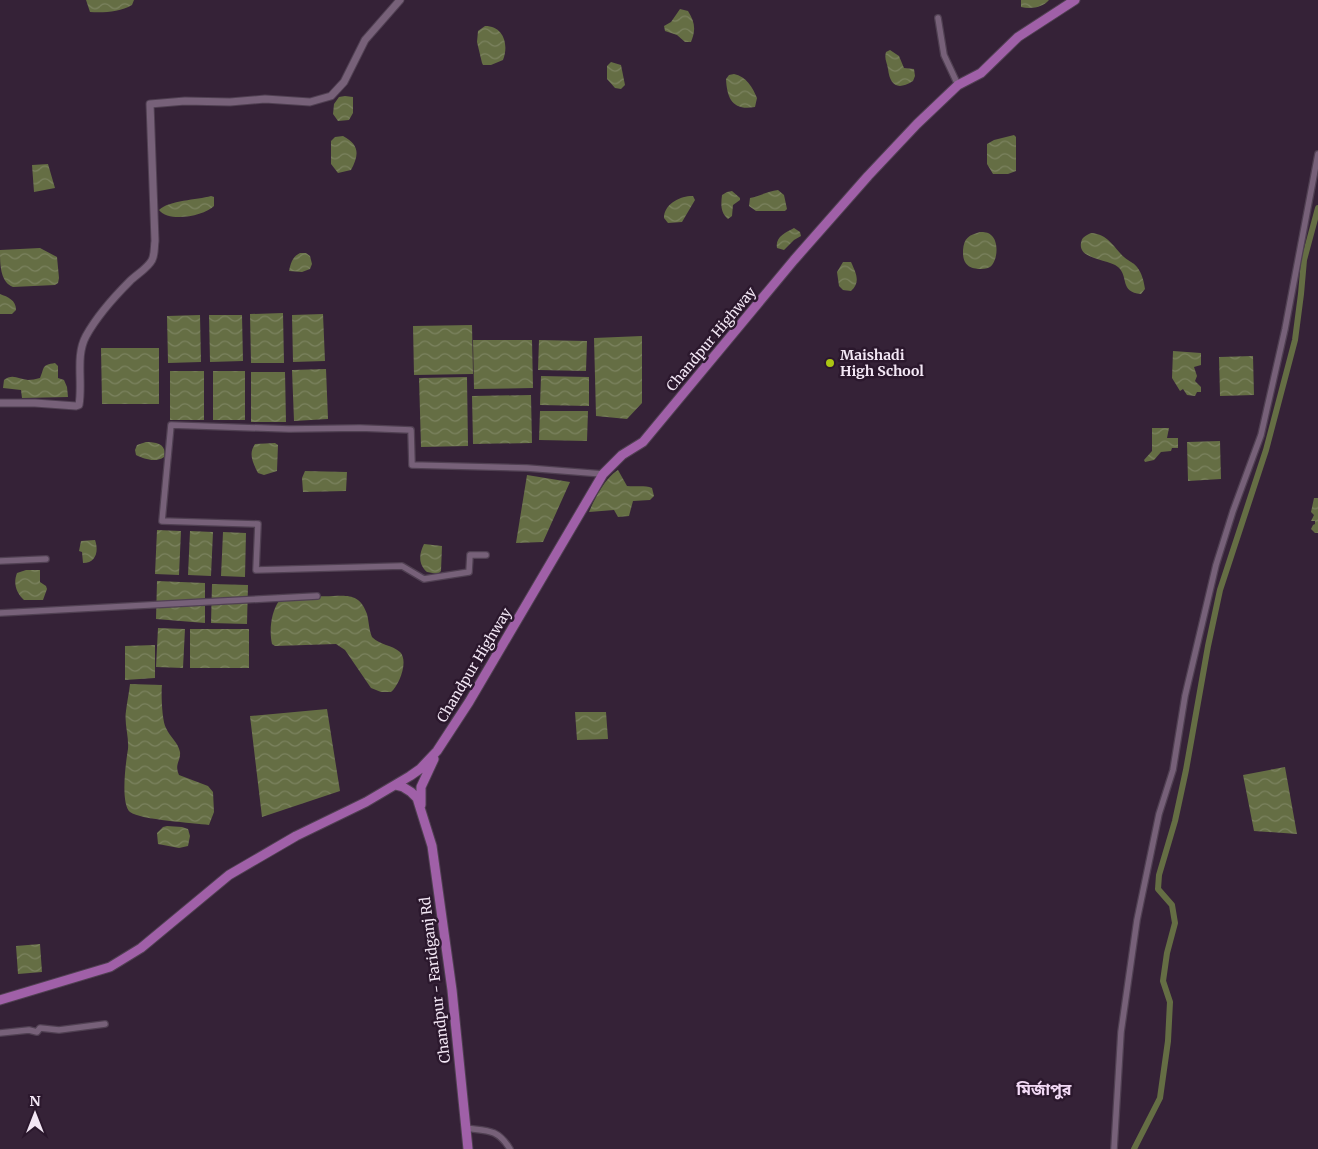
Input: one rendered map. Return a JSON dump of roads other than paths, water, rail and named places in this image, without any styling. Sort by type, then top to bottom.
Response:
[{"type":"main road","name":"Chandpur Highway","points":[[437,751],[469,702],[603,474],[622,455],[643,442],[794,260],[917,124],[958,84],[980,72],[1018,37],[1075,0]]},
{"type":"main road","points":[[0,1000],[110,967],[141,948],[229,875],[296,836],[366,802],[395,785],[420,769],[437,751]]},
{"type":"main road","points":[[421,810],[421,787],[437,751]]},
{"type":"main road","points":[[395,785],[404,787],[411,792],[417,798],[421,810]]},
{"type":"main road","name":"Chandpur - Faridganj Rd","points":[[421,810],[432,846],[436,874],[452,990],[468,1149]]},
{"type":"street","points":[[0,403],[76,406],[79,404],[80,353],[85,338],[94,323],[124,287],[153,258],[155,240],[150,104],[265,99],[310,102],[331,96],[344,82],[365,40],[400,0]]},
{"type":"street","points":[[938,18],[944,55],[958,84]]},
{"type":"street","points":[[1114,1149],[1121,1032],[1137,920],[1159,814],[1172,770],[1185,696],[1216,565],[1263,426],[1285,329],[1318,154]]},
{"type":"street","points":[[486,555],[470,555],[469,572],[424,579],[402,566],[256,570],[258,524],[162,521],[171,425],[289,429],[360,428],[411,430],[412,465],[527,468],[603,474]]},
{"type":"street","points":[[0,561],[46,559]]},
{"type":"street","points":[[0,613],[317,596]]},
{"type":"street","points":[[0,1033],[29,1030],[37,1032],[40,1028],[59,1030],[105,1024]]},
{"type":"street","points":[[465,1128],[498,1134],[510,1149]]},
{"type":"water","points":[[86,0],[134,0],[132,5],[117,11],[90,12]]},
{"type":"water","points":[[1021,0],[1049,0],[1040,6],[1029,8],[1021,7]]},
{"type":"water","points":[[680,9],[688,11],[692,19],[694,34],[691,42],[685,42],[677,35],[665,31],[664,26],[671,22]]},
{"type":"water","points":[[485,26],[497,29],[505,43],[503,60],[491,65],[483,65],[477,42],[478,31]]},
{"type":"water","points":[[890,50],[899,56],[904,68],[914,69],[915,76],[913,81],[899,86],[895,85],[890,79],[885,57],[886,52]]},
{"type":"water","points":[[611,62],[621,65],[625,85],[621,89],[615,88],[607,79],[607,66]]},
{"type":"water","points":[[734,74],[742,77],[751,87],[757,98],[755,107],[741,107],[736,105],[730,98],[726,79],[729,75]]},
{"type":"water","points":[[339,97],[353,97],[353,113],[349,120],[338,121],[333,114],[334,104]]},
{"type":"water","points":[[1014,135],[1016,137],[1016,171],[1008,174],[993,174],[987,164],[987,144],[994,140]]},
{"type":"water","points":[[343,136],[353,143],[356,151],[356,160],[351,170],[338,173],[331,164],[331,141],[335,137]]},
{"type":"water","points":[[48,164],[55,188],[34,192],[32,165]]},
{"type":"water","points":[[778,190],[784,195],[787,209],[785,211],[756,211],[749,206],[750,198]]},
{"type":"water","points":[[732,191],[740,200],[733,205],[732,216],[728,219],[722,211],[722,195]]},
{"type":"water","points":[[693,196],[695,200],[682,222],[668,223],[664,218],[666,209],[672,202]]},
{"type":"water","points":[[214,197],[214,206],[203,213],[178,217],[164,214],[159,210],[176,202]]},
{"type":"water","points":[[794,228],[800,232],[801,236],[784,250],[777,248],[779,238]]},
{"type":"water","points":[[980,232],[989,233],[994,238],[996,246],[995,260],[986,269],[970,267],[963,258],[963,250],[968,238]]},
{"type":"water","points":[[1091,233],[1098,234],[1108,240],[1139,269],[1145,286],[1141,294],[1134,293],[1127,287],[1121,271],[1114,264],[1084,253],[1081,249],[1081,241]]},
{"type":"water","points":[[40,248],[57,257],[58,283],[55,285],[13,287],[9,285],[3,277],[0,250]]},
{"type":"water","points":[[300,253],[306,253],[310,256],[312,264],[310,269],[302,272],[289,271],[294,258]]},
{"type":"water","points":[[843,262],[851,262],[856,274],[857,281],[851,291],[843,290],[839,286],[837,272]]},
{"type":"water","points":[[0,294],[9,298],[15,304],[16,310],[12,314],[0,314]]},
{"type":"water","points":[[283,313],[284,363],[251,363],[250,314]]},
{"type":"water","points":[[323,314],[325,361],[293,362],[292,315]]},
{"type":"water","points":[[200,315],[201,362],[168,363],[167,316]]},
{"type":"water","points":[[209,315],[242,315],[243,361],[210,362]]},
{"type":"water","points":[[472,325],[473,374],[414,375],[413,326]]},
{"type":"water","points":[[642,336],[642,403],[627,419],[596,416],[594,338]]},
{"type":"water","points":[[473,340],[532,340],[533,388],[474,389]]},
{"type":"water","points":[[539,340],[587,341],[586,371],[538,370]]},
{"type":"water","points":[[101,348],[159,348],[159,404],[102,404]]},
{"type":"water","points":[[1173,351],[1201,353],[1201,365],[1194,367],[1197,376],[1195,381],[1201,387],[1201,392],[1197,392],[1195,396],[1187,395],[1183,389],[1180,391],[1172,378]]},
{"type":"water","points":[[1253,356],[1254,395],[1220,396],[1219,357]]},
{"type":"water","points":[[55,363],[58,366],[58,378],[64,380],[67,387],[68,397],[22,398],[21,390],[3,388],[4,380],[7,378],[13,377],[28,380],[40,378],[45,366]]},
{"type":"water","points":[[326,369],[328,419],[294,421],[292,370]]},
{"type":"water","points":[[170,371],[204,371],[204,420],[170,420]]},
{"type":"water","points":[[213,371],[245,371],[245,420],[213,420]]},
{"type":"water","points":[[251,372],[285,372],[286,422],[251,422]]},
{"type":"water","points":[[541,376],[589,377],[589,406],[540,405]]},
{"type":"water","points":[[467,377],[468,446],[421,447],[419,378]]},
{"type":"water","points":[[531,395],[532,443],[473,444],[472,396]]},
{"type":"water","points":[[540,411],[588,411],[587,441],[539,440]]},
{"type":"water","points":[[1152,428],[1169,428],[1167,438],[1178,438],[1178,448],[1161,452],[1154,460],[1145,462],[1144,460],[1152,451]]},
{"type":"water","points":[[1220,441],[1221,479],[1188,481],[1187,442]]},
{"type":"water","points":[[146,442],[163,447],[164,457],[154,460],[136,455],[137,445]]},
{"type":"water","points":[[275,443],[278,445],[277,471],[264,475],[258,473],[252,455],[255,444]]},
{"type":"water","points":[[618,470],[627,486],[652,488],[654,496],[650,500],[633,501],[629,516],[618,517],[614,510],[589,512],[605,483]]},
{"type":"water","points":[[305,471],[347,472],[346,491],[303,492],[302,478]]},
{"type":"water","points":[[527,475],[570,482],[543,542],[516,543]]},
{"type":"water","points":[[1314,498],[1318,498],[1318,533],[1311,529],[1315,524],[1315,521],[1311,521],[1314,515],[1311,512]]},
{"type":"water","points":[[157,530],[181,531],[179,575],[155,574]]},
{"type":"water","points":[[190,531],[213,532],[211,576],[188,575]]},
{"type":"water","points":[[223,532],[246,533],[245,577],[221,576]]},
{"type":"water","points":[[95,540],[97,548],[94,559],[83,563],[82,552],[79,551],[81,541]]},
{"type":"water","points":[[424,544],[442,546],[441,571],[438,574],[427,572],[422,566],[420,555]]},
{"type":"water","points":[[26,570],[40,570],[40,582],[47,589],[43,600],[24,600],[19,594],[15,584],[17,573]]},
{"type":"water","points":[[157,581],[205,583],[205,623],[156,619]]},
{"type":"water","points":[[212,584],[248,585],[247,624],[211,623]]},
{"type":"water","points":[[317,596],[347,596],[359,600],[367,614],[372,637],[400,652],[404,661],[402,673],[391,692],[381,692],[371,688],[345,650],[336,644],[275,646],[272,644],[271,622],[279,601]]},
{"type":"water","points":[[158,628],[185,629],[183,668],[156,667]]},
{"type":"water","points":[[190,629],[249,629],[249,668],[190,668]]},
{"type":"water","points":[[155,645],[155,678],[125,680],[125,646]]},
{"type":"water","points":[[130,684],[162,685],[162,707],[165,725],[178,745],[180,752],[177,765],[179,775],[208,786],[213,792],[214,812],[209,825],[145,817],[130,812],[127,807],[124,791],[128,749],[126,716]]},
{"type":"water","points":[[327,709],[340,791],[262,817],[250,716]]},
{"type":"water","points":[[575,712],[606,712],[608,739],[577,740]]},
{"type":"water","points":[[1285,767],[1297,834],[1254,831],[1243,775]]},
{"type":"water","points":[[167,826],[188,829],[190,836],[188,846],[179,848],[158,844],[157,833]]},
{"type":"water","points":[[40,944],[42,972],[18,974],[16,946]]},
{"type":"waterway","points":[[1134,1149],[1160,1098],[1168,1041],[1170,1002],[1163,981],[1167,953],[1175,923],[1172,905],[1158,889],[1159,875],[1175,821],[1186,770],[1220,590],[1266,450],[1295,340],[1304,260],[1318,208]]},
{"type":"place","name":"Maishadi High School","points":[[830,363]]},
{"type":"district","name":"মির্জাপুর","points":[[1044,1089]]}]
